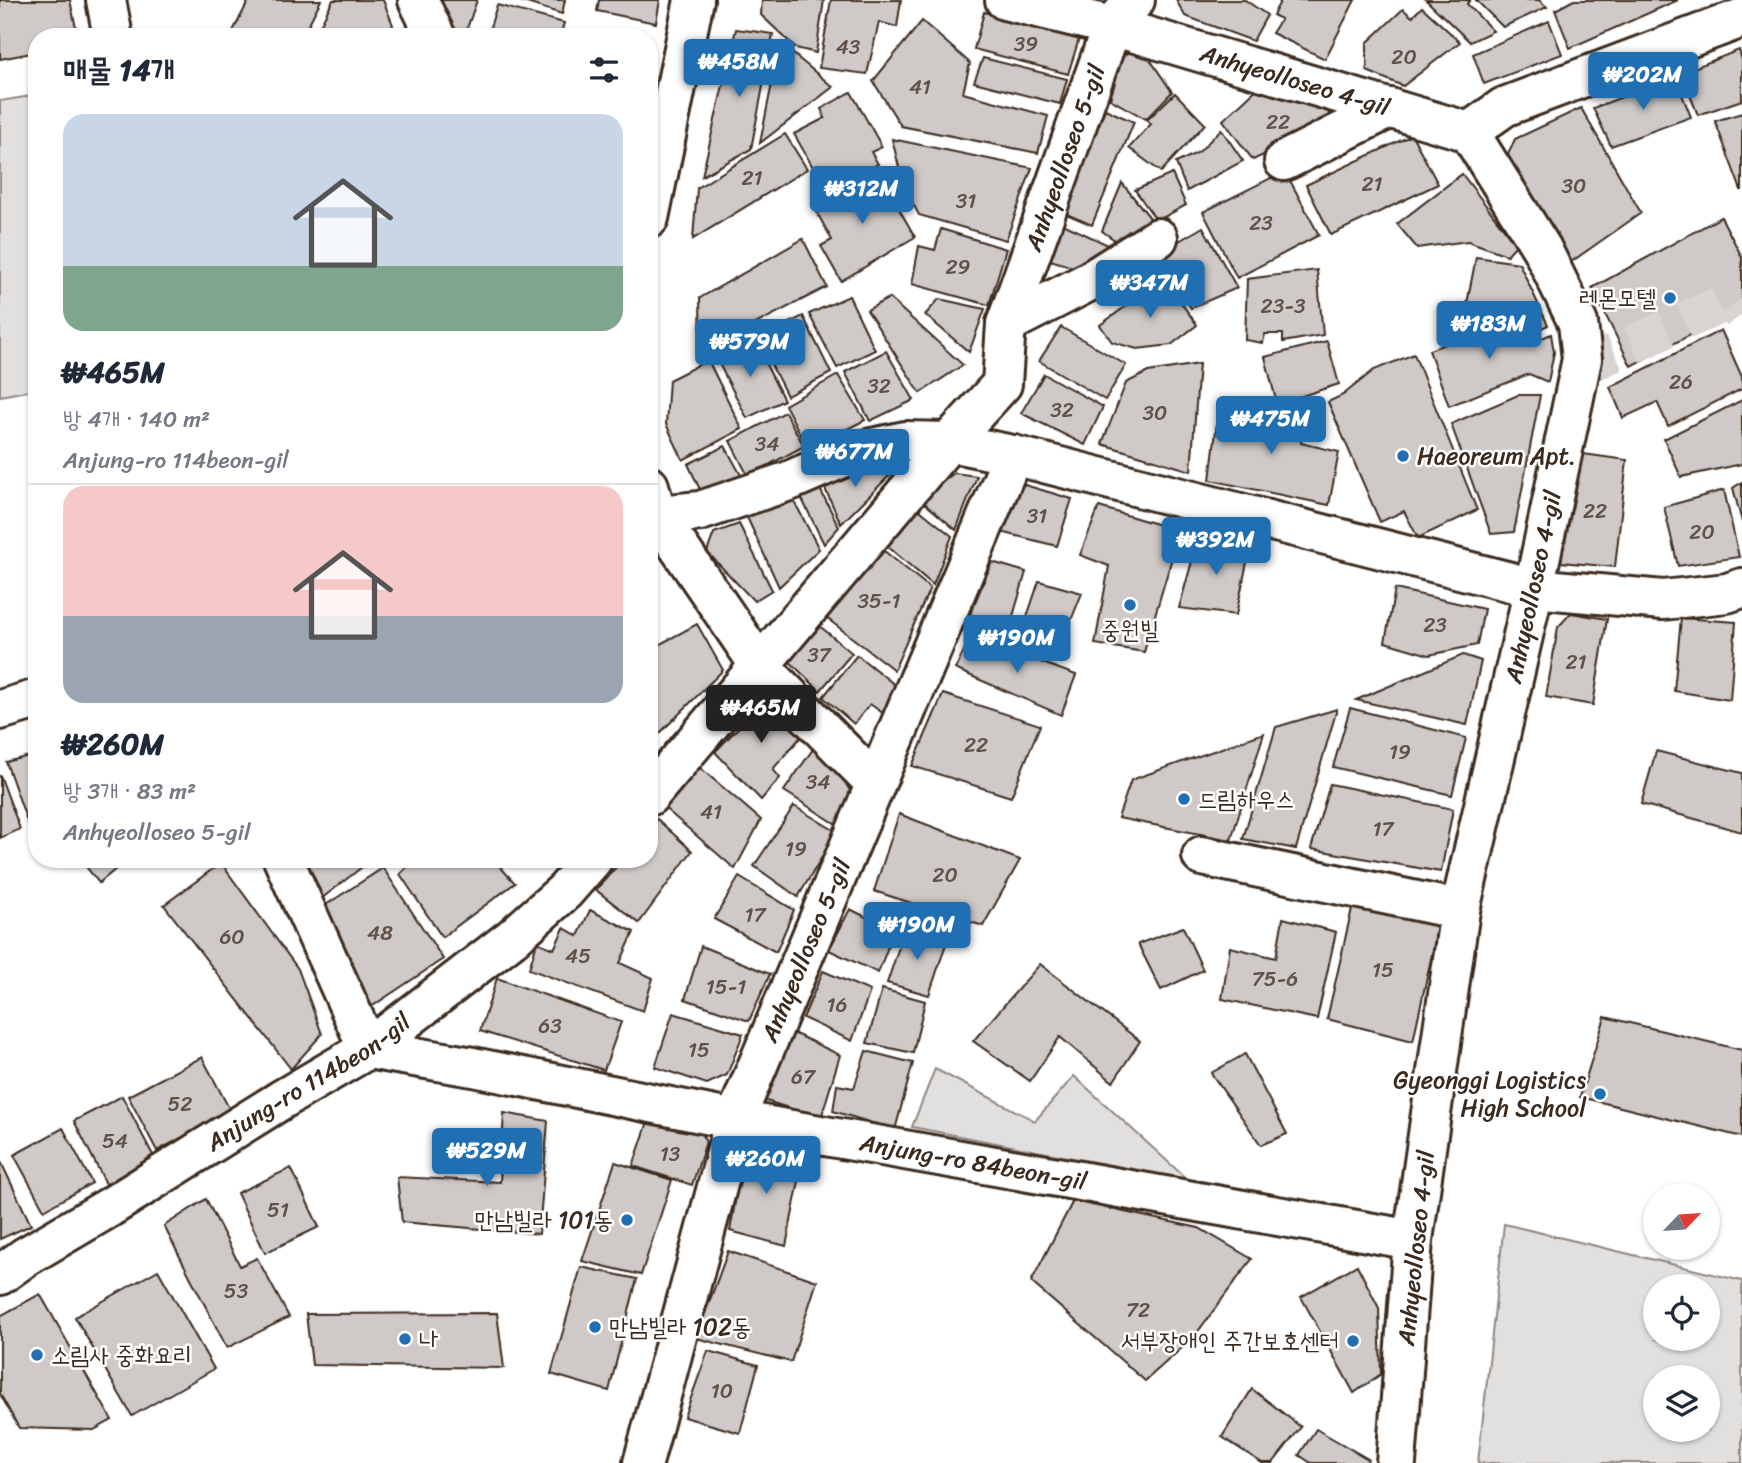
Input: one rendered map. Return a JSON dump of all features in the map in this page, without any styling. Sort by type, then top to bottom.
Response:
[{"type":"street","points":[[106,0],[111,28]]},
{"type":"street","points":[[418,0],[432,28]]},
{"type":"street","points":[[658,174],[694,0]]},
{"type":"street","name":"Anhyeolloseo 4-gil","points":[[1005,0],[1124,13],[1390,108],[1469,132],[1542,249],[1578,323],[1582,359],[1534,588],[1460,910],[1413,1240],[1396,1463]]},
{"type":"street","name":"Anhyeolloseo 5-gil","points":[[949,442],[1002,384],[1006,324],[1124,13]]},
{"type":"street","points":[[1469,132],[1504,107],[1742,18]]},
{"type":"street","points":[[1284,161],[1390,108]]},
{"type":"street","points":[[1006,324],[1088,282],[1157,238]]},
{"type":"street","points":[[658,507],[700,511],[789,481],[858,452],[905,441],[949,442],[1013,455],[1534,588],[1663,600],[1727,593],[1742,588]]},
{"type":"street","points":[[658,785],[949,442]]},
{"type":"street","name":"Anhyeolloseo 5-gil","points":[[643,1463],[735,1120],[1013,455]]},
{"type":"street","points":[[658,515],[760,666],[875,783]]},
{"type":"street","points":[[0,710],[28,702]]},
{"type":"street","points":[[1202,856],[1460,910]]},
{"type":"street","points":[[288,868],[368,1049]]},
{"type":"street","name":"Anjung-ro 114beon-gil","points":[[0,1275],[25,1257],[110,1208],[281,1100],[368,1049],[512,938],[565,891],[585,868]]},
{"type":"street","name":"Anjung-ro 84beon-gil","points":[[368,1049],[473,1067],[735,1120],[1413,1240]]},
{"type":"shaded area","points":[[28,96],[28,391],[0,396],[0,101]]},
{"type":"shaded area","points":[[935,1069],[1035,1121],[1074,1076],[1188,1180],[912,1127]]},
{"type":"shaded area","points":[[1504,1224],[1643,1257],[1643,1260],[1654,1260],[1713,1274],[1643,1274],[1643,1351],[1720,1351],[1720,1276],[1742,1281],[1742,1463],[1478,1463]]},
{"type":"building","points":[[0,0],[70,0],[76,28],[28,28],[28,54],[0,59]]},
{"type":"building","points":[[249,0],[321,0],[307,28],[235,28]]},
{"type":"building","points":[[333,0],[383,0],[393,25],[392,28],[319,28]]},
{"type":"building","points":[[437,0],[477,0],[467,28],[449,28]]},
{"type":"building","points":[[517,0],[565,0],[562,14]]},
{"type":"building","points":[[599,0],[660,0],[656,23],[597,11]]},
{"type":"building","points":[[762,0],[824,0],[816,53],[796,48],[761,15]]},
{"type":"building","points":[[831,0],[901,0],[897,27],[879,22],[867,74],[819,68]]},
{"type":"building","points":[[1176,0],[1245,0],[1267,15],[1253,41],[1185,16]]},
{"type":"building","points":[[1281,0],[1355,0],[1325,59],[1272,33],[1281,19],[1273,15]]},
{"type":"building","points":[[1426,0],[1470,0],[1467,4],[1493,31],[1470,42]]},
{"type":"building","points":[[1476,0],[1539,0],[1547,7],[1503,27]]},
{"type":"building","points":[[1574,0],[1678,0],[1570,48],[1555,10]]},
{"type":"building","points":[[497,5],[564,23],[563,28],[490,28]]},
{"type":"building","points":[[1422,7],[1460,42],[1403,86],[1367,71],[1367,43],[1403,9],[1412,17]]},
{"type":"building","points":[[984,12],[1079,39],[1068,74],[974,49]]},
{"type":"building","points":[[922,21],[970,63],[963,93],[1048,116],[1038,153],[901,126],[873,81]]},
{"type":"building","points":[[1549,21],[1562,54],[1484,84],[1473,54]]},
{"type":"building","points":[[736,29],[773,34],[751,149],[702,176]]},
{"type":"building","points":[[780,43],[833,87],[760,143]]},
{"type":"building","points":[[1132,50],[1145,52],[1172,92],[1146,119],[1110,99],[1123,56]]},
{"type":"building","points":[[1739,50],[1742,60],[1742,100],[1698,115],[1681,73]]},
{"type":"building","points":[[983,58],[1067,79],[1060,104],[974,82]]},
{"type":"building","points":[[1675,77],[1691,117],[1611,146],[1593,108]]},
{"type":"building","points":[[1262,84],[1327,105],[1331,123],[1253,160],[1223,120]]},
{"type":"building","points":[[851,92],[882,147],[871,152],[878,164],[827,192],[794,134],[825,118],[821,109]]},
{"type":"building","points":[[1175,93],[1205,124],[1161,172],[1129,148],[1151,124],[1147,120]]},
{"type":"building","points":[[1581,108],[1641,213],[1568,264],[1506,159],[1515,139]]},
{"type":"building","points":[[1105,109],[1134,122],[1092,225],[1064,213]]},
{"type":"building","points":[[1742,113],[1742,190],[1741,190],[1715,121]]},
{"type":"building","points":[[1221,129],[1243,161],[1187,191],[1176,163],[1199,152]]},
{"type":"building","points":[[785,134],[807,169],[693,239],[697,188]]},
{"type":"building","points":[[1412,135],[1438,184],[1331,235],[1306,185]]},
{"type":"building","points":[[892,139],[1032,168],[1006,240],[919,215],[904,187]]},
{"type":"building","points":[[1285,171],[1319,235],[1237,278],[1203,212]]},
{"type":"building","points":[[878,172],[915,237],[841,281],[821,246],[832,240],[815,209]]},
{"type":"building","points":[[1172,174],[1186,205],[1157,221],[1135,190]]},
{"type":"building","points":[[1462,174],[1516,245],[1507,255],[1468,241],[1417,248],[1397,224]]},
{"type":"building","points":[[1122,183],[1155,224],[1122,245],[1102,231]]},
{"type":"building","name":"레몬모텔","points":[[1721,217],[1742,257],[1742,308],[1631,366],[1592,288]]},
{"type":"building","points":[[1063,224],[1117,249],[1082,270],[1047,259]]},
{"type":"building","points":[[1203,227],[1237,288],[1191,308],[1158,253]]},
{"type":"building","points":[[941,229],[1006,249],[989,305],[912,284],[919,246],[935,250]]},
{"type":"building","points":[[803,239],[827,287],[701,352],[700,298]]},
{"type":"building","points":[[1476,257],[1519,263],[1548,325],[1523,337],[1510,309],[1492,318],[1465,314]]},
{"type":"building","points":[[1317,270],[1323,335],[1283,342],[1283,334],[1265,334],[1263,343],[1245,340],[1247,279]]},
{"type":"building","points":[[1164,279],[1197,325],[1171,345],[1137,349],[1112,342],[1100,325]]},
{"type":"building","points":[[849,296],[875,350],[837,368],[809,314]]},
{"type":"building","points":[[889,298],[963,365],[920,393],[867,310]]},
{"type":"building","points":[[939,299],[985,309],[969,352],[925,315]]},
{"type":"building","points":[[803,316],[831,373],[787,396],[758,339]]},
{"type":"building","points":[[1511,319],[1522,347],[1551,334],[1554,352],[1548,382],[1529,374],[1449,406],[1429,350]]},
{"type":"building","points":[[1061,327],[1126,365],[1105,400],[1039,361]]},
{"type":"building","points":[[1721,330],[1742,377],[1742,389],[1668,426],[1657,402],[1623,418],[1610,387]]},
{"type":"building","points":[[753,339],[784,400],[747,418],[716,358]]},
{"type":"building","points":[[1327,341],[1339,384],[1277,404],[1265,357]]},
{"type":"building","points":[[886,351],[914,400],[870,421],[845,372]]},
{"type":"building","name":"Haeoreum Apt.","points":[[1414,354],[1477,510],[1418,538],[1404,511],[1380,522],[1328,402],[1343,395],[1374,370]]},
{"type":"building","points":[[708,360],[742,429],[683,460],[666,424],[669,380]]},
{"type":"building","points":[[1199,364],[1191,471],[1102,444],[1126,383],[1148,372]]},
{"type":"building","points":[[1044,374],[1103,407],[1085,445],[1021,413]]},
{"type":"building","points":[[838,375],[865,420],[808,449],[785,405]]},
{"type":"building","points":[[1518,395],[1540,395],[1514,532],[1491,534],[1451,424]]},
{"type":"building","points":[[1742,400],[1742,464],[1681,477],[1664,439]]},
{"type":"building","points":[[1219,406],[1303,420],[1301,443],[1339,452],[1329,505],[1210,480]]},
{"type":"building","points":[[785,412],[804,446],[748,476],[730,441]]},
{"type":"building","points":[[725,446],[742,477],[703,496],[688,464]]},
{"type":"building","points":[[1576,453],[1627,460],[1615,567],[1561,562]]},
{"type":"building","points":[[883,461],[891,474],[841,524],[823,484]]},
{"type":"building","points":[[954,473],[977,476],[956,530],[921,500]]},
{"type":"building","points":[[1742,482],[1742,522],[1733,488]]},
{"type":"building","points":[[1018,483],[1072,499],[1057,546],[1001,532]]},
{"type":"building","points":[[818,485],[839,527],[824,544],[799,493]]},
{"type":"building","points":[[1724,490],[1739,557],[1678,566],[1664,507]]},
{"type":"building","points":[[792,497],[819,549],[779,587],[746,515]]},
{"type":"building","points":[[916,507],[952,536],[933,585],[886,545]]},
{"type":"building","name":"중원빌","points":[[1099,507],[1180,531],[1144,652],[1095,644],[1109,566],[1080,555]]},
{"type":"building","points":[[739,524],[772,590],[754,601],[707,552],[714,533]]},
{"type":"building","points":[[1199,536],[1250,548],[1236,615],[1179,608]]},
{"type":"building","points":[[883,550],[930,588],[894,670],[820,613]]},
{"type":"building","points":[[992,562],[1026,572],[1009,630],[970,614]]},
{"type":"building","points":[[1039,581],[1082,593],[1058,653],[1021,635]]},
{"type":"building","points":[[1395,589],[1484,609],[1477,645],[1429,655],[1385,642]]},
{"type":"building","points":[[1571,613],[1607,619],[1593,705],[1546,697],[1558,627]]},
{"type":"building","points":[[1681,618],[1736,622],[1730,700],[1674,691]]},
{"type":"building","points":[[816,623],[852,653],[820,691],[785,657]]},
{"type":"building","points":[[697,624],[723,670],[658,735],[658,645]]},
{"type":"building","points":[[971,637],[1076,675],[1061,715],[955,669]]},
{"type":"building","points":[[857,655],[900,689],[887,716],[870,704],[854,724],[823,697]]},
{"type":"building","points":[[1463,655],[1481,661],[1467,725],[1356,700]]},
{"type":"building","points":[[771,693],[806,731],[773,769],[780,778],[761,800],[715,752]]},
{"type":"building","points":[[943,694],[1040,725],[1011,797],[912,766]]},
{"type":"building","points":[[1350,708],[1466,738],[1452,795],[1333,767]]},
{"type":"building","points":[[1337,709],[1296,849],[1243,839],[1276,727]]},
{"type":"building","name":"드림하우스","points":[[1264,733],[1231,840],[1118,818],[1131,780]]},
{"type":"building","points":[[813,749],[840,774],[855,799],[841,827],[784,791]]},
{"type":"building","points":[[1656,751],[1742,773],[1742,832],[1641,804]]},
{"type":"building","points":[[28,756],[28,824],[6,762]]},
{"type":"building","points":[[698,766],[761,820],[735,869],[661,805]]},
{"type":"building","points":[[0,775],[20,829],[0,838]]},
{"type":"building","points":[[1330,784],[1453,809],[1441,872],[1311,849]]},
{"type":"building","points":[[794,806],[837,832],[798,897],[754,866]]},
{"type":"building","points":[[899,814],[1020,860],[983,926],[874,891]]},
{"type":"building","points":[[658,820],[692,851],[639,923],[596,890],[615,868],[658,868]]},
{"type":"building","points":[[87,868],[117,868],[99,883]]},
{"type":"building","points":[[214,868],[225,868],[298,969],[322,1034],[291,1069],[164,905]]},
{"type":"building","points":[[309,868],[361,868],[321,899]]},
{"type":"building","points":[[383,868],[443,959],[368,1009],[321,908]]},
{"type":"building","points":[[406,868],[501,868],[515,883],[442,937],[400,874]]},
{"type":"building","points":[[739,877],[794,910],[776,952],[714,919]]},
{"type":"building","points":[[1353,904],[1439,922],[1413,1041],[1327,1019]]},
{"type":"building","points":[[850,909],[894,931],[878,973],[829,950]]},
{"type":"building","points":[[590,910],[634,932],[620,963],[653,978],[643,1011],[529,969],[537,942],[554,949],[564,928],[578,936]]},
{"type":"building","points":[[1283,918],[1336,932],[1317,1019],[1222,999],[1230,947],[1276,958]]},
{"type":"building","points":[[1183,927],[1203,970],[1161,990],[1138,944]]},
{"type":"building","points":[[905,929],[947,941],[929,995],[887,983]]},
{"type":"building","points":[[701,946],[770,974],[749,1021],[685,999]]},
{"type":"building","points":[[1040,964],[1140,1041],[1113,1082],[1060,1037],[1030,1081],[973,1041]]},
{"type":"building","points":[[823,971],[870,991],[852,1041],[803,1018]]},
{"type":"building","points":[[497,978],[621,1022],[604,1070],[480,1031]]},
{"type":"building","points":[[882,989],[925,1001],[913,1053],[867,1043]]},
{"type":"building","points":[[673,1013],[743,1034],[727,1075],[707,1084],[655,1067]]},
{"type":"building","points":[[1605,1017],[1742,1050],[1742,1137],[1580,1097]]},
{"type":"building","points":[[791,1032],[840,1055],[821,1118],[763,1100]]},
{"type":"building","points":[[866,1051],[913,1063],[895,1130],[833,1111],[837,1085],[854,1088]]},
{"type":"building","points":[[1245,1054],[1287,1134],[1261,1145],[1211,1073]]},
{"type":"building","points":[[202,1057],[231,1112],[157,1151],[128,1096]]},
{"type":"building","points":[[122,1096],[156,1161],[107,1186],[74,1121]]},
{"type":"building","points":[[504,1113],[548,1121],[539,1234],[402,1222],[397,1177],[500,1182]]},
{"type":"building","points":[[651,1113],[697,1126],[706,1142],[692,1185],[633,1166]]},
{"type":"building","points":[[63,1128],[92,1183],[44,1210],[14,1155]]},
{"type":"building","points":[[745,1146],[803,1161],[786,1246],[730,1231]]},
{"type":"building","points":[[0,1160],[31,1225],[0,1239]]},
{"type":"building","name":"만남빌라 101동","points":[[615,1162],[672,1180],[641,1275],[582,1261]]},
{"type":"building","points":[[291,1168],[319,1227],[265,1253],[237,1193]]},
{"type":"building","points":[[206,1199],[240,1266],[257,1258],[289,1317],[227,1348],[164,1226]]},
{"type":"building","points":[[1073,1201],[1199,1228],[1252,1259],[1193,1338],[1145,1381],[1031,1282]]},
{"type":"building","points":[[728,1251],[817,1281],[791,1362],[696,1338]]},
{"type":"building","name":"서부장애인 주간보호센터","points":[[1357,1265],[1379,1308],[1381,1374],[1354,1393],[1301,1297]]},
{"type":"building","name":"만남빌라 102동","points":[[581,1267],[637,1279],[609,1391],[551,1374]]},
{"type":"building","points":[[158,1270],[214,1369],[132,1416],[75,1317]]},
{"type":"building","name":"소림사 중화요리","points":[[40,1294],[112,1420],[94,1430],[19,1428],[0,1394],[0,1316]]},
{"type":"building","name":"나","points":[[497,1313],[504,1368],[312,1365],[306,1314]]},
{"type":"building","points":[[708,1351],[758,1365],[740,1433],[684,1417]]},
{"type":"building","points":[[1252,1389],[1301,1427],[1273,1463],[1262,1463],[1222,1437]]},
{"type":"building","points":[[1316,1429],[1368,1459],[1365,1463],[1311,1463],[1299,1455]]},
{"type":"tunnel","points":[[1580,368],[1731,300],[1742,315]]},
{"type":"place","name":"레몬모텔","points":[[1670,298]]},
{"type":"place","name":"Haeoreum Apt.","points":[[1403,456]]},
{"type":"place","name":"중원빌","points":[[1130,605]]},
{"type":"place","name":"드림하우스","points":[[1184,799]]},
{"type":"place","name":"Gyeonggi Logistics High School","points":[[1600,1094]]},
{"type":"place","name":"만남빌라 101동","points":[[627,1220]]},
{"type":"place","name":"만남빌라 102동","points":[[595,1327]]},
{"type":"place","name":"나","points":[[405,1339]]},
{"type":"place","name":"서부장애인 주간보호센터","points":[[1353,1341]]},
{"type":"place","name":"소림사 중화요리","points":[[37,1355]]}]
